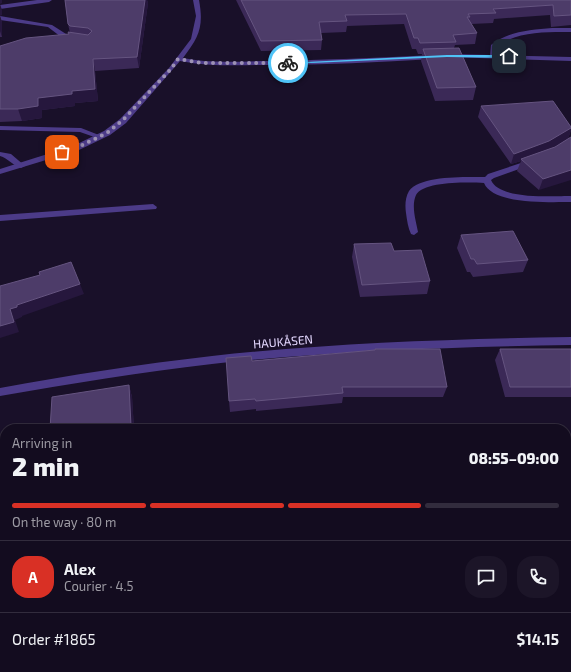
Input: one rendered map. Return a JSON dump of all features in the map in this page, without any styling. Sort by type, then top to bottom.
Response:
[{"type":"street","points":[[0,7],[49,0]]},
{"type":"street","points":[[0,172],[76,148],[107,133],[123,120],[171,69],[194,39],[199,16],[196,0]]},
{"type":"street","points":[[0,18],[50,26],[59,30],[70,41],[81,42]]},
{"type":"street","points":[[493,56],[493,46],[497,41],[516,35],[571,30]]},
{"type":"street","points":[[178,59],[202,63],[243,64],[447,56],[571,59]]},
{"type":"street","points":[[0,128],[82,130],[100,137]]},
{"type":"street","points":[[0,154],[8,156],[21,166]]},
{"type":"street","points":[[414,232],[410,200],[412,192],[418,188],[440,182],[487,180],[491,176],[540,158]]},
{"type":"street","points":[[487,180],[490,188],[502,194],[571,199]]},
{"type":"street","points":[[0,218],[153,207]]},
{"type":"street","name":"HAUKÅSEN","points":[[0,392],[175,363],[343,349],[507,341],[571,340]]},
{"type":"building","points":[[65,0],[145,0],[137,57],[93,59],[95,89],[72,91],[72,94],[38,98],[38,106],[18,109],[0,109],[0,46],[26,38],[69,34],[68,32],[88,35],[92,31],[88,28],[70,26],[68,24]]},
{"type":"building","points":[[241,0],[571,0],[571,15],[554,16],[553,5],[493,9],[496,13],[468,14],[470,17],[467,17],[477,33],[453,35],[456,42],[420,43],[418,38],[414,38],[406,14],[345,15],[347,21],[319,22],[322,40],[261,41]]},
{"type":"building","points":[[459,48],[476,87],[437,88],[423,49]]},
{"type":"building","points":[[553,101],[571,128],[549,141],[514,154],[481,106]]},
{"type":"building","points":[[571,137],[571,170],[543,179],[521,159],[555,147]]},
{"type":"building","points":[[513,231],[528,260],[477,264],[474,259],[471,259],[461,235]]},
{"type":"building","points":[[391,243],[394,251],[421,250],[430,281],[362,285],[354,244]]},
{"type":"building","points":[[71,262],[80,284],[17,305],[17,307],[10,309],[14,322],[0,326],[0,286],[40,275],[39,272]]},
{"type":"building","points":[[375,349],[440,349],[447,387],[342,387],[343,393],[256,401],[255,399],[229,401],[226,358],[251,356],[252,361]]},
{"type":"building","points":[[500,349],[571,349],[571,387],[510,387]]},
{"type":"building","points":[[129,385],[131,424],[50,424],[52,397]]},
{"type":"way so far","points":[[62,152],[76,148],[107,133],[123,120],[171,69],[178,59],[202,63],[288,63]]},
{"type":"route","points":[[288,63],[447,56],[509,56]]}]
